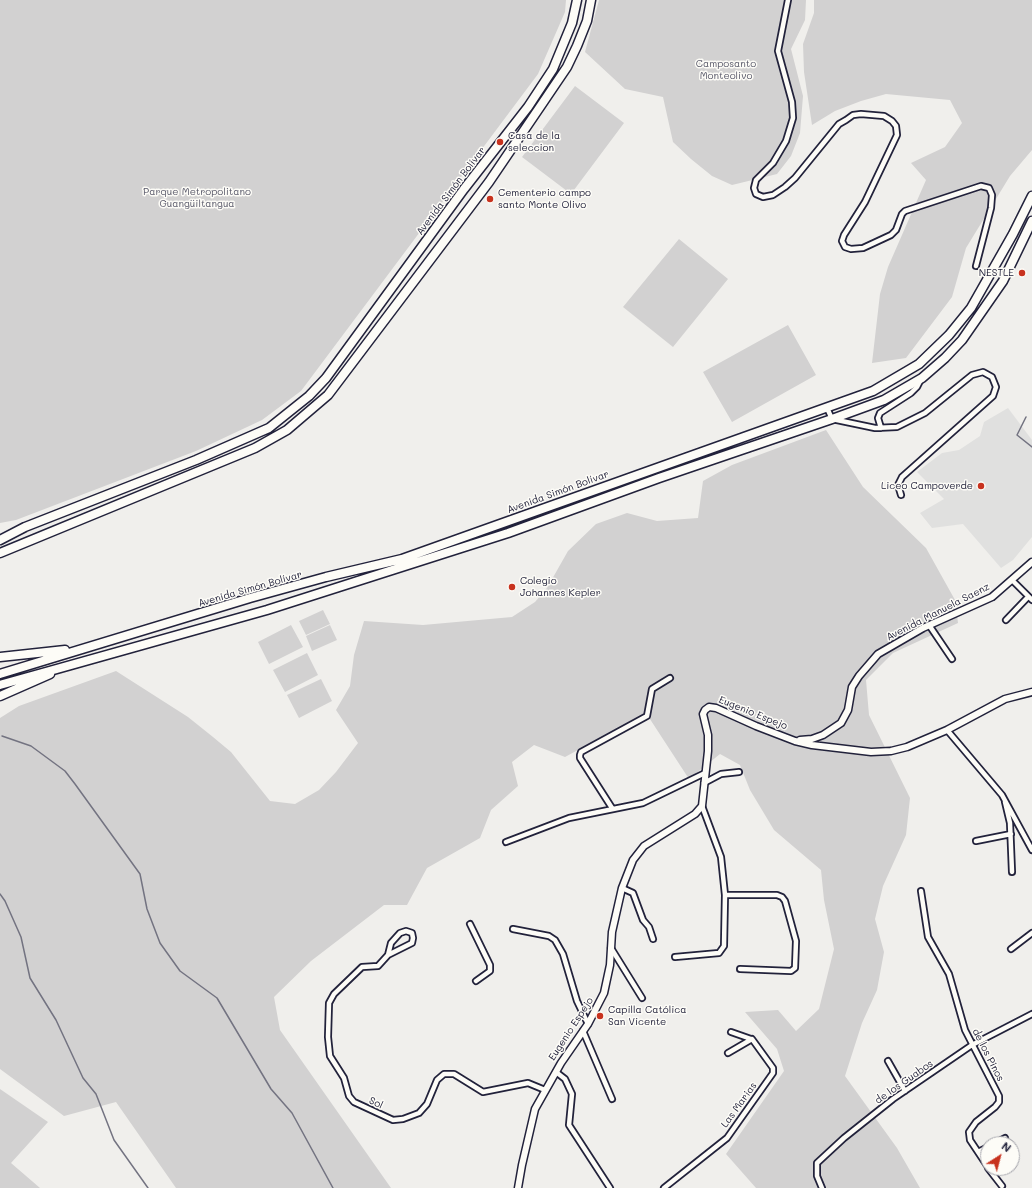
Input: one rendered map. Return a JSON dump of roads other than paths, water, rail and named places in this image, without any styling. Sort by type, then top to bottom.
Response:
[{"type":"highway","name":"Avenida Simón Bolívar","points":[[0,540],[26,527],[196,460],[269,428],[309,396],[326,378],[429,237],[528,107],[553,69],[570,29],[577,0]]},
{"type":"highway","points":[[0,553],[255,448],[287,430],[328,395],[489,182],[567,67],[587,21],[591,0]]},
{"type":"highway","name":"Avenida Simón Bolívar","points":[[0,674],[288,588],[402,559],[873,391],[919,364],[949,335],[971,308],[1013,234],[1032,196]]},
{"type":"highway","name":"Avenida Simón Bolívar","points":[[0,685],[267,610],[493,538],[659,478],[884,400],[922,378],[953,349],[980,316],[1003,281],[1032,221]]},
{"type":"highway","points":[[429,237],[442,246]]},
{"type":"highway","points":[[0,657],[91,647]]},
{"type":"highway","points":[[0,696],[38,681],[67,666]]},
{"type":"street","points":[[788,0],[778,51],[792,102],[793,118],[786,141],[780,152],[773,163],[756,180],[754,188],[756,194],[763,197],[773,195],[785,187],[795,178],[840,124],[853,115],[861,114],[884,116],[892,121],[896,126],[896,135],[865,202],[844,235],[842,241],[845,247],[851,249],[863,248],[891,235],[896,230],[902,214],[905,211],[981,186],[989,188],[992,195],[991,208],[976,266]]},
{"type":"street","points":[[827,408],[832,419],[881,428],[897,427],[925,413],[977,372],[983,372],[992,377],[996,387],[993,396],[902,477],[898,485],[901,495]]},
{"type":"street","points":[[881,428],[878,418],[880,413],[917,387],[922,378]]},
{"type":"street","name":"Avenida Manuela Saenz","points":[[795,741],[812,739],[834,730],[841,723],[845,716],[852,687],[868,664],[878,654],[929,625],[956,612],[977,605],[992,597],[1032,562]]},
{"type":"street","points":[[1006,620],[1030,598],[1012,580]]},
{"type":"street","points":[[929,625],[952,659]]},
{"type":"street","points":[[612,808],[580,758],[581,752],[647,716],[652,689],[670,678]]},
{"type":"street","name":"Eugenio Espejo","points":[[518,1188],[530,1123],[535,1109],[556,1072],[588,1024],[604,993],[610,965],[612,932],[622,888],[633,860],[644,846],[696,814],[702,806],[708,751],[708,735],[703,714],[709,707],[716,708],[795,741],[840,749],[871,752],[892,751],[914,744],[947,730],[1005,700],[1032,692]]},
{"type":"street","points":[[947,730],[1002,795],[1032,850]]},
{"type":"street","points":[[704,783],[721,774],[739,772]]},
{"type":"street","points":[[506,842],[569,818],[612,808],[643,803],[705,773]]},
{"type":"street","points":[[1002,795],[1010,822],[1012,872]]},
{"type":"street","points":[[675,957],[719,953],[722,950],[725,895],[721,857],[702,806]]},
{"type":"street","points":[[976,841],[1011,834]]},
{"type":"street","points":[[622,888],[633,893],[642,920],[649,927],[653,939]]},
{"type":"street","name":"de los Pinos","points":[[921,891],[928,937],[949,974],[965,1030],[999,1096],[999,1102],[995,1107],[976,1122],[969,1132],[970,1140],[980,1155]]},
{"type":"street","points":[[725,895],[777,895],[782,897],[796,941],[795,968],[791,971],[740,969]]},
{"type":"street","points":[[470,924],[490,965],[490,971],[476,980]]},
{"type":"street","points":[[513,929],[549,936],[555,940],[563,954],[577,1001],[588,1024]]},
{"type":"street","name":"Sol","points":[[388,955],[391,943],[400,933],[406,931],[412,933],[414,938],[412,942],[388,955],[378,966],[362,968],[334,994],[329,1003],[328,1037],[330,1056],[344,1078],[348,1096],[354,1102],[393,1120],[403,1118],[419,1113],[427,1104],[437,1080],[444,1074],[454,1074],[483,1092],[528,1083],[545,1090]]},
{"type":"street","points":[[1011,949],[1032,933]]},
{"type":"street","points":[[611,948],[642,998]]},
{"type":"street","name":"de los Guabos","points":[[822,1188],[817,1176],[817,1163],[850,1133],[906,1091],[972,1045],[1032,1014]]},
{"type":"street","points":[[583,1031],[612,1099]]},
{"type":"street","points":[[731,1032],[751,1039]]},
{"type":"street","points":[[728,1053],[751,1039]]},
{"type":"street","name":"Las Marias","points":[[664,1188],[727,1138],[773,1073],[773,1068],[751,1039]]},
{"type":"street","points":[[888,1061],[906,1091]]},
{"type":"street","points":[[556,1072],[566,1079],[572,1094],[569,1125],[610,1188]]},
{"type":"street","name":"de los Pinos","points":[[994,1176],[1002,1186]]},
{"type":"waterway","points":[[1026,417],[1017,435],[1032,447]]},
{"type":"waterway","points":[[2,736],[31,746],[65,771],[75,784],[140,874],[147,909],[160,943],[180,971],[217,998],[271,1089],[292,1113],[333,1188]]},
{"type":"waterway","points":[[0,894],[5,901],[21,937],[30,978],[56,1020],[83,1078],[96,1094],[114,1140],[148,1188]]},
{"type":"place","name":"Casa de la seleccion","points":[[500,142]]},
{"type":"place","name":"Cementerio campo santo Monte Olivo","points":[[490,199]]},
{"type":"place","name":"NESTLE","points":[[1022,273]]},
{"type":"place","name":"Liceo Campoverde","points":[[981,486]]},
{"type":"place","name":"Colegio Johannes Kepler","points":[[512,587]]},
{"type":"place","name":"Capilla Católica San Vicente","points":[[600,1016]]},
{"type":"park label","name":"Camposanto Monteolivo","points":[[726,70]]},
{"type":"park label","name":"Parque Metropolitano Guangüiltangua","points":[[197,198]]}]
